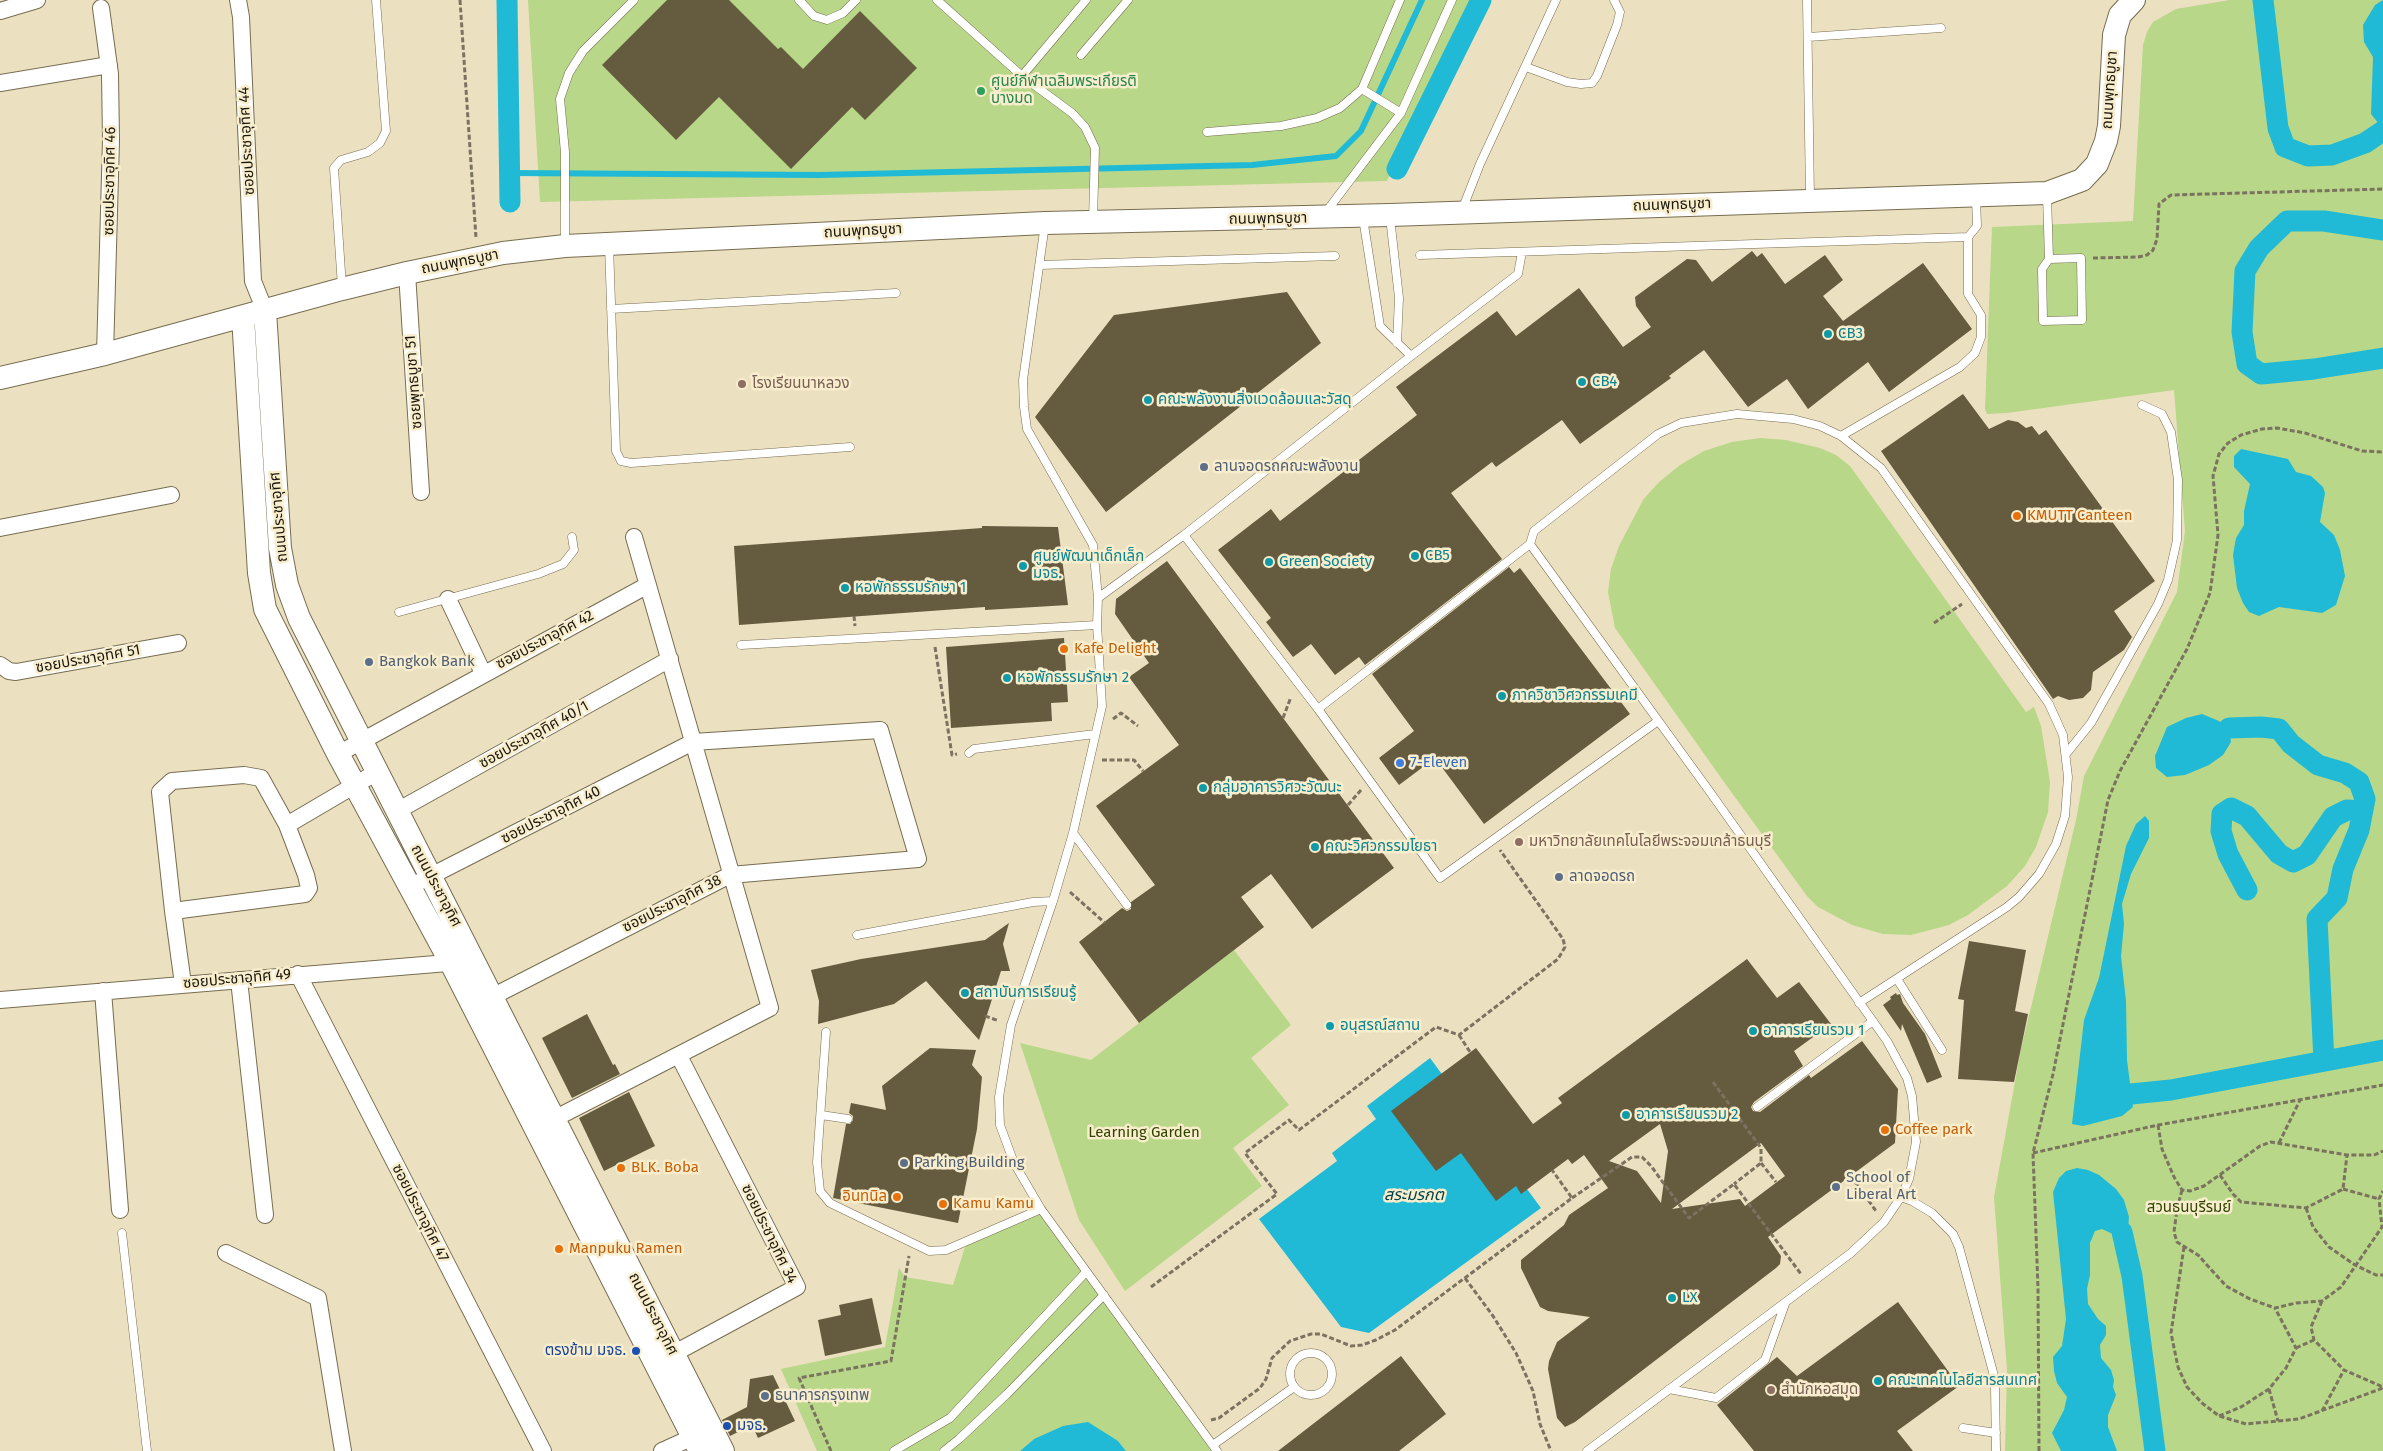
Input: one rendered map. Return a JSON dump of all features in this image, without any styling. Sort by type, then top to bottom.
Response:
[{"type":"main road","name":"ถนนพุทธบูชา","points":[[265,312],[342,289],[477,258],[565,246],[609,243],[1045,223],[1363,216],[2047,193],[2082,180],[2097,164],[2106,141],[2108,126],[2114,35],[2120,16],[2134,0]]},
{"type":"main road","points":[[0,378],[105,354],[265,312]]},
{"type":"main road","name":"ถนนประชาอุทิศ","points":[[265,312],[283,568],[299,618],[475,961],[483,1002]]},
{"type":"main road","name":"ถนนประชาอุทิศ","points":[[243,317],[261,592],[265,609],[338,754],[451,963],[483,1002],[546,1124],[673,1354],[723,1451]]},
{"type":"main road","name":"ถนนประชาอุทิศ","points":[[546,1124],[696,1444]]},
{"type":"street","points":[[0,11],[37,0]]},
{"type":"street","name":"ซอยประชาอุทิศ 44","points":[[238,0],[241,17],[253,281],[243,317]]},
{"type":"street","name":"ซอยประชาอุทิศ 46","points":[[101,8],[108,65],[111,140],[105,354]]},
{"type":"street","points":[[0,83],[108,65]]},
{"type":"street","name":"ซอยพุทธบูชา 51","points":[[407,273],[421,492]]},
{"type":"street","name":"ซอยประชาอุทิศ 44","points":[[253,281],[265,312]]},
{"type":"street","points":[[0,528],[171,495]]},
{"type":"street","points":[[546,1124],[770,1008],[730,875],[634,537]]},
{"type":"street","name":"ซอยประชาอุทิศ 42","points":[[338,754],[648,584]]},
{"type":"street","points":[[448,598],[483,673]]},
{"type":"street","name":"ซอยประชาอุทิศ 51","points":[[0,665],[8,671],[16,672],[178,642]]},
{"type":"street","name":"ซอยประชาอุทิศ 40/1","points":[[397,811],[670,659]]},
{"type":"street","name":"ซอยประชาอุทิศ 38","points":[[483,1002],[730,875],[918,859],[880,730],[692,742]]},
{"type":"street","name":"ซอยประชาอุทิศ 40","points":[[410,887],[692,742]]},
{"type":"street","points":[[287,825],[377,772]]},
{"type":"street","points":[[173,911],[305,894],[309,888],[287,825],[260,778],[244,775],[168,783],[160,792],[173,911],[183,984]]},
{"type":"street","name":"ซอยประชาอุทิศ 49","points":[[0,1000],[103,990],[475,961]]},
{"type":"street","name":"ซอยประชาอุทิศ 47","points":[[298,974],[543,1451]]},
{"type":"street","points":[[239,980],[265,1214]]},
{"type":"street","points":[[103,990],[120,1210]]},
{"type":"street","name":"ซอยประชาอุทิศ 34","points":[[673,1354],[797,1287],[679,1056]]},
{"type":"street","points":[[226,1253],[318,1298],[342,1451]]},
{"type":"street","points":[[662,1451],[696,1444]]},
{"type":"lane","points":[[342,289],[334,168],[341,160],[368,152],[380,143],[386,131],[376,0]]},
{"type":"lane","points":[[565,246],[565,152],[560,99],[569,73],[583,50],[634,0]]},
{"type":"lane","points":[[799,0],[814,16],[827,20],[842,13],[856,0]]},
{"type":"lane","points":[[937,0],[1022,76],[1072,113],[1085,127],[1095,148],[1093,222]]},
{"type":"lane","points":[[1022,76],[1086,0]]},
{"type":"lane","points":[[1081,55],[1128,0]]},
{"type":"lane","points":[[1207,132],[1280,126],[1317,118],[1340,108],[1362,89],[1400,0]]},
{"type":"lane","points":[[1322,217],[1401,114],[1452,0]]},
{"type":"lane","points":[[1461,213],[1480,164],[1556,0]]},
{"type":"lane","points":[[1526,67],[1567,82],[1581,84],[1592,82],[1597,76],[1617,25],[1620,12],[1614,0]]},
{"type":"lane","points":[[1807,0],[1810,200]]},
{"type":"lane","points":[[1808,37],[1941,28]]},
{"type":"lane","points":[[1362,89],[1401,114]]},
{"type":"lane","points":[[2047,193],[2049,259],[2042,269],[2043,321],[2082,320],[2081,258],[2049,259]]},
{"type":"lane","points":[[1841,436],[1960,367],[1975,353],[1982,338],[1981,315],[1968,294],[1968,237],[1977,226],[1976,195]]},
{"type":"lane","points":[[1390,215],[1398,298],[1397,342]]},
{"type":"lane","points":[[1363,216],[1380,326],[1411,356]]},
{"type":"lane","points":[[1045,223],[1023,380],[1027,429],[1094,545],[1098,598],[1096,625],[1102,706],[1073,833],[1053,901],[1011,1025],[999,1096],[1000,1125],[1006,1146],[1023,1180],[1041,1209],[1215,1448],[1294,1387]]},
{"type":"lane","points":[[1420,255],[1968,237]]},
{"type":"lane","points":[[609,243],[616,451],[621,461],[632,463],[850,447]]},
{"type":"lane","points":[[1098,598],[1184,535],[1518,274],[1522,252]]},
{"type":"lane","points":[[1040,265],[1335,256]]},
{"type":"lane","points":[[611,309],[896,293]]},
{"type":"lane","points":[[2066,754],[2091,723],[2158,604],[2168,580],[2177,540],[2178,480],[2171,432],[2162,414],[2142,405]]},
{"type":"lane","points":[[1318,709],[1530,544],[1534,531],[1658,434],[1681,423],[1736,414],[1793,419],[1820,426],[1841,436],[1881,468],[2049,704],[2063,735],[2068,776],[2065,816],[2056,844],[2039,874],[2019,898],[1860,1003]]},
{"type":"lane","points":[[1184,535],[1318,709],[1440,878],[1658,720]]},
{"type":"lane","points":[[399,612],[538,574],[563,564],[574,550],[572,537]]},
{"type":"lane","points":[[1530,544],[1887,1042],[1907,1078],[1912,1096],[1916,1142],[1909,1179],[1901,1197],[1884,1222],[1852,1253],[1587,1451]]},
{"type":"lane","points":[[740,645],[1096,625]]},
{"type":"lane","points":[[969,753],[974,749],[1096,734]]},
{"type":"lane","points":[[1073,833],[1127,904]]},
{"type":"lane","points":[[857,935],[1033,902],[1053,901]]},
{"type":"lane","points":[[1896,979],[1942,1050]]},
{"type":"lane","points":[[1757,1107],[1873,1021]]},
{"type":"lane","points":[[826,1032],[817,1162],[820,1191],[830,1203],[911,1244],[929,1251],[946,1250],[1041,1209]]},
{"type":"lane","points":[[820,1115],[848,1119]]},
{"type":"lane","points":[[1901,1197],[1932,1212],[1953,1234],[1959,1247],[1993,1372],[1996,1451]]},
{"type":"lane","points":[[122,1233],[148,1451]]},
{"type":"lane","points":[[894,1451],[950,1418],[1086,1272]]},
{"type":"lane","points":[[944,1451],[960,1439],[1008,1394],[1104,1295]]},
{"type":"lane","points":[[1669,1388],[1716,1398],[1765,1360],[1785,1304]]},
{"type":"lane","points":[[1313,1354],[1326,1360],[1332,1372],[1329,1385],[1324,1390],[1312,1396],[1305,1395],[1294,1387],[1289,1374],[1291,1367],[1300,1356],[1313,1354]]},
{"type":"lane","points":[[1963,1428],[1996,1433]]},
{"type":"path","points":[[460,0],[477,258]]},
{"type":"path","points":[[2081,258],[2138,257],[2147,255],[2156,246],[2159,204],[2171,195],[2383,189]]},
{"type":"path","points":[[2039,1451],[2038,1288],[2033,1153],[2053,1074],[2108,800],[2120,771],[2186,649],[2210,593],[2218,535],[2213,476],[2219,454],[2228,443],[2241,435],[2277,428],[2305,433],[2362,451],[2383,452]]},
{"type":"path","points":[[1934,623],[1972,598]]},
{"type":"path","points":[[934,634],[952,755],[969,753]]},
{"type":"path","points":[[1283,718],[1297,682]]},
{"type":"path","points":[[1096,734],[1121,713],[1138,726]]},
{"type":"path","points":[[1090,760],[1134,760],[1143,771]]},
{"type":"path","points":[[1459,1035],[1558,959],[1565,947],[1563,939],[1493,839]]},
{"type":"path","points":[[1059,882],[1105,923]]},
{"type":"path","points":[[1151,1287],[1277,1194],[1245,1153],[1289,1120],[1299,1130],[1436,1027],[1459,1035],[1470,1052]]},
{"type":"path","points":[[1713,1082],[1762,1148],[1761,1163],[1776,1182]]},
{"type":"path","points":[[2033,1153],[2158,1125],[2383,1085]]},
{"type":"path","points":[[2279,1143],[2300,1100]]},
{"type":"path","points":[[2158,1125],[2162,1149],[2182,1190],[2176,1209],[2174,1232],[2176,1242],[2198,1255],[2226,1286],[2250,1299],[2275,1308],[2296,1303],[2322,1301]]},
{"type":"path","points":[[2182,1190],[2190,1191],[2204,1186],[2260,1146],[2271,1142],[2347,1155],[2374,1155],[2383,1151]]},
{"type":"path","points":[[2343,1189],[2347,1155]]},
{"type":"path","points":[[1198,1424],[1219,1418],[1260,1388],[1266,1379],[1272,1358],[1290,1341],[1311,1334],[1321,1334],[1351,1346],[1376,1340],[1395,1330],[1572,1198],[1632,1157],[1642,1157],[1689,1218],[1761,1163]]},
{"type":"path","points":[[1552,1170],[1572,1198]]},
{"type":"path","points":[[2220,1175],[2241,1202],[2306,1208],[2343,1189],[2379,1199]]},
{"type":"path","points":[[1851,1176],[1884,1222]]},
{"type":"path","points":[[1734,1184],[1810,1285]]},
{"type":"path","points":[[2383,1192],[2379,1199],[2383,1227],[2341,1287],[2322,1301],[2311,1328],[2314,1340],[2344,1370],[2383,1388]]},
{"type":"path","points":[[2306,1208],[2313,1227],[2328,1247],[2356,1265],[2376,1275],[2383,1275]]},
{"type":"path","points":[[831,1451],[799,1378],[891,1361],[911,1244]]},
{"type":"path","points":[[2184,1247],[2171,1333],[2178,1366],[2186,1387],[2202,1404],[2219,1416],[2246,1424],[2299,1419],[2383,1388]]},
{"type":"path","points":[[1465,1278],[1493,1316],[1516,1353],[1532,1391],[1540,1424],[1551,1451]]},
{"type":"path","points":[[2275,1308],[2296,1348]]},
{"type":"path","points":[[2219,1416],[2241,1407],[2269,1389],[2286,1368],[2296,1348],[2314,1340]]},
{"type":"path","points":[[2321,1412],[2344,1370]]},
{"type":"path","points":[[2269,1389],[2278,1421]]},
{"type":"green space","name":"ศูนย์กีฬาเฉลิมพระเกียรติ บางมด","points":[[528,0],[1471,0],[1387,181],[540,202]]},
{"type":"green space","name":"สวนธนบุรีรมย์","points":[[2230,0],[2383,0],[2383,1451],[2005,1451],[2007,1370],[1994,1197],[2021,1049],[2076,820],[2084,776],[2177,592],[2185,531],[2174,390],[2007,413],[1987,414],[1985,409],[1992,227],[2133,221],[2143,45],[2147,32],[2153,22],[2176,9]]},
{"type":"green space","points":[[1760,438],[1786,440],[1820,448],[1836,455],[1850,466],[2026,712],[2034,707],[2041,726],[2050,782],[2048,812],[2036,847],[2025,866],[2007,886],[1968,915],[1949,925],[1911,935],[1883,934],[1852,925],[1818,907],[1807,896],[1724,782],[1615,628],[1608,592],[1611,569],[1619,546],[1643,500],[1659,482],[1680,465],[1704,451],[1732,442]]},
{"type":"green space","name":"Learning Garden","points":[[1234,950],[1291,1025],[1251,1058],[1289,1105],[1233,1148],[1262,1186],[1125,1291],[1079,1220],[1020,1043],[1091,1060]]},
{"type":"green space","points":[[1041,1209],[1213,1445],[1212,1451],[1126,1451],[1118,1441],[1034,1439],[1020,1451],[817,1451],[781,1369],[885,1347],[899,1268],[905,1277],[953,1285],[967,1241]]},
{"type":"water","points":[[2383,0],[2383,129],[2371,114],[2373,57],[2364,42],[2363,25],[2375,5]]},
{"type":"water","points":[[2241,449],[2288,459],[2296,472],[2311,476],[2323,487],[2325,493],[2320,522],[2334,535],[2340,550],[2345,576],[2336,605],[2322,613],[2279,607],[2259,616],[2249,612],[2243,603],[2237,588],[2233,555],[2236,538],[2244,525],[2244,511],[2250,484],[2234,467],[2234,456]]},
{"type":"water","points":[[2202,714],[2219,721],[2229,728],[2231,742],[2223,755],[2209,765],[2185,775],[2167,777],[2156,768],[2155,756],[2167,727],[2186,718]]},
{"type":"water","points":[[2145,816],[2149,821],[2149,838],[2131,874],[2122,904],[2124,924],[2121,956],[2126,1001],[2127,1060],[2133,1107],[2122,1116],[2083,1126],[2072,1124],[2084,1020],[2099,978],[2126,846],[2136,824]]},
{"type":"water","name":"สระมรกต","points":[[1430,1058],[1541,1208],[1369,1333],[1341,1327],[1259,1219],[1337,1161],[1332,1153],[1376,1119],[1367,1106]]},
{"type":"water","points":[[2077,1168],[2099,1175],[2116,1189],[2124,1200],[2129,1217],[2128,1229],[2115,1235],[2102,1229],[2095,1231],[2090,1243],[2090,1275],[2087,1289],[2088,1304],[2098,1319],[2106,1326],[2106,1335],[2100,1345],[2101,1358],[2111,1370],[2114,1380],[2113,1387],[2116,1395],[2108,1415],[2108,1427],[2117,1451],[2061,1451],[2052,1433],[2064,1410],[2067,1397],[2057,1383],[2053,1357],[2062,1346],[2066,1319],[2053,1192],[2059,1178],[2066,1171]]},
{"type":"water","points":[[1088,1422],[1118,1441],[1126,1451],[1020,1451],[1034,1439],[1063,1426]]},
{"type":"building","points":[[667,0],[729,0],[778,49],[781,47],[803,69],[860,11],[917,68],[865,120],[852,107],[791,169],[719,97],[676,140],[602,65]]},
{"type":"building","points":[[1752,251],[1757,257],[1762,253],[1785,284],[1825,255],[1843,280],[1823,296],[1843,321],[1923,263],[1972,329],[1889,392],[1868,362],[1808,409],[1787,379],[1748,407],[1704,350],[1669,376],[1671,378],[1580,444],[1562,420],[1496,467],[1492,462],[1451,493],[1502,559],[1365,665],[1359,657],[1335,675],[1311,644],[1293,657],[1266,622],[1271,618],[1218,550],[1271,509],[1280,521],[1417,415],[1396,387],[1497,311],[1516,336],[1579,288],[1623,347],[1651,327],[1636,306],[1635,297],[1687,259],[1696,260],[1712,282]]},
{"type":"building","name":"คณะพลังงานสิ่งแวดล้อมและวัสดุ","points":[[1287,292],[1321,343],[1106,512],[1035,417],[1114,315]]},
{"type":"building","name":"KMUTT Canteen","points":[[1963,394],[1989,429],[2008,420],[2018,422],[2026,428],[2032,426],[2039,435],[2046,430],[2155,581],[2114,611],[2132,637],[2124,650],[2093,672],[2091,690],[2083,698],[2069,700],[2058,696],[2053,699],[1881,451]]},
{"type":"building","name":"หอพักธรรมรักษา 1","points":[[982,526],[1058,527],[1068,605],[985,610],[985,607],[739,625],[734,546],[982,528]]},
{"type":"building","points":[[1167,561],[1394,868],[1312,929],[1271,874],[1241,897],[1264,927],[1139,1023],[1079,942],[1122,908],[1127,911],[1131,909],[1131,902],[1155,885],[1096,806],[1179,745],[1129,677],[1149,663],[1115,614],[1116,599]]},
{"type":"building","name":"ภาควิชาวิศวกรรมเคมี","points":[[1509,567],[1514,573],[1520,568],[1630,714],[1484,824],[1435,758],[1399,785],[1379,758],[1414,731],[1372,674]]},
{"type":"building","name":"หอพักธรรมรักษา 2","points":[[1064,638],[1068,702],[1051,703],[1052,721],[951,728],[946,647]]},
{"type":"building","name":"สถาบันการเรียนรู้","points":[[1009,923],[1003,944],[1010,971],[1001,971],[979,1040],[926,981],[894,1004],[818,1024],[819,1001],[811,970],[861,959],[985,940]]},
{"type":"building","points":[[1969,941],[2026,950],[2015,1011],[2028,1014],[2014,1082],[1958,1079],[1964,1000],[1958,999]]},
{"type":"building","points":[[1747,959],[1777,998],[1799,982],[1831,1024],[1794,1051],[1803,1066],[1754,1102],[1751,1107],[1753,1111],[1760,1112],[1809,1075],[1811,1078],[1862,1041],[1898,1089],[1895,1143],[1768,1237],[1781,1256],[1780,1264],[1575,1422],[1565,1427],[1557,1418],[1548,1369],[1549,1361],[1557,1342],[1590,1317],[1548,1311],[1540,1307],[1521,1268],[1521,1260],[1564,1225],[1569,1215],[1608,1188],[1584,1155],[1572,1164],[1568,1159],[1521,1194],[1516,1186],[1496,1201],[1461,1153],[1436,1171],[1391,1111],[1476,1048],[1533,1124],[1562,1103],[1558,1098]],"holes":[[[1660,1124],[1668,1151],[1661,1203],[1637,1171],[1609,1161]],[[1761,1143],[1785,1176],[1745,1206],[1740,1199],[1672,1209]]]},
{"type":"building","points":[[1896,993],[1897,995],[1900,994],[1903,1003],[1925,1034],[1942,1077],[1927,1083],[1902,1024],[1901,1031],[1883,1005]]},
{"type":"building","points":[[587,1014],[613,1065],[615,1064],[620,1074],[572,1098],[542,1038]]},
{"type":"building","name":"Parking Building","points":[[930,1048],[976,1050],[972,1065],[982,1077],[977,1129],[958,1223],[833,1198],[846,1124],[850,1124],[853,1120],[853,1116],[849,1113],[851,1103],[886,1110],[882,1086]]},
{"type":"building","points":[[629,1092],[655,1146],[604,1171],[579,1118]]},
{"type":"building","points":[[872,1298],[882,1344],[825,1356],[818,1320],[841,1315],[839,1305]]},
{"type":"building","name":"คณะเทคโนโลยีสารสนเทศ","points":[[1898,1302],[1959,1386],[1897,1431],[1913,1451],[1754,1451],[1717,1405],[1777,1357],[1797,1376]]},
{"type":"building","points":[[1401,1356],[1446,1414],[1399,1451],[1278,1451]]},
{"type":"building","name":"ธนาคารกรุงเทพ","points":[[773,1375],[795,1421],[758,1438],[752,1425],[730,1436],[722,1420],[747,1407],[750,1379]]},
{"type":"waterway","points":[[507,0],[510,202]]},
{"type":"waterway","points":[[509,173],[819,175],[1252,165],[1336,156],[1361,131],[1422,0]]},
{"type":"waterway","points":[[1397,169],[1481,0]]},
{"type":"waterway","points":[[2263,0],[2278,128],[2285,147],[2308,156],[2332,155],[2365,143],[2383,131]]},
{"type":"waterway","points":[[2383,230],[2324,221],[2287,221],[2259,248],[2245,271],[2242,332],[2247,364],[2261,374],[2314,369],[2383,358]]},
{"type":"waterway","points":[[2229,728],[2261,727],[2279,729],[2291,744],[2318,765],[2345,773],[2359,782],[2365,799],[2359,830],[2343,869],[2337,898],[2317,919],[2324,1061]]},
{"type":"waterway","points":[[2247,890],[2228,854],[2221,831],[2222,814],[2231,808],[2247,816],[2279,854],[2293,862],[2307,855],[2333,817],[2347,810],[2362,811]]},
{"type":"waterway","points":[[2131,1094],[2171,1090],[2383,1050]]},
{"type":"waterway","points":[[2122,1232],[2132,1276],[2155,1451]]},
{"type":"place","name":"ศูนย์กีฬาเฉลิมพระเกียรติ บางมด","points":[[981,91]]},
{"type":"place","name":"CB3","points":[[1828,334]]},
{"type":"place","name":"CB4","points":[[1582,382]]},
{"type":"place","name":"โรงเรียนนาหลวง","points":[[742,384]]},
{"type":"place","name":"คณะพลังงานสิ่งแวดล้อมและวัสดุ","points":[[1148,400]]},
{"type":"place","name":"ลานจอดรถคณะพลังงาน","points":[[1204,467]]},
{"type":"place","name":"KMUTT Canteen","points":[[2017,516]]},
{"type":"place","name":"CB5","points":[[1415,556]]},
{"type":"place","name":"Green Society","points":[[1269,562]]},
{"type":"place","name":"ศูนย์พัฒนาเด็กเล็ก มจธ.","points":[[1023,566]]},
{"type":"place","name":"หอพักธรรมรักษา 1","points":[[845,588]]},
{"type":"place","name":"Kafe Delight","points":[[1064,649]]},
{"type":"place","name":"Bangkok Bank","points":[[369,662]]},
{"type":"place","name":"หอพักธรรมรักษา 2","points":[[1007,678]]},
{"type":"place","name":"ภาควิชาวิศวกรรมเคมี","points":[[1502,696]]},
{"type":"place","name":"7-Eleven","points":[[1400,763]]},
{"type":"place","name":"กลุ่มอาคารวิศวะวัฒนะ","points":[[1203,788]]},
{"type":"place","name":"มหาวิทยาลัยเทคโนโลยีพระจอมเกล้าธนบุรี","points":[[1519,842]]},
{"type":"place","name":"คณะวิศวกรรมโยธา","points":[[1315,847]]},
{"type":"place","name":"ลาดจอดรถ","points":[[1559,877]]},
{"type":"place","name":"สถาบันการเรียนรู้","points":[[965,993]]},
{"type":"place","name":"อนุสรณ์สถาน","points":[[1330,1026]]},
{"type":"place","name":"อาคารเรียนรวม 1","points":[[1753,1031]]},
{"type":"place","name":"อาคารเรียนรวม 2","points":[[1626,1115]]},
{"type":"place","name":"Coffee park","points":[[1885,1130]]},
{"type":"place","name":"Parking Building","points":[[904,1163]]},
{"type":"place","name":"BLK. Boba","points":[[621,1168]]},
{"type":"place","name":"School of Liberal Art","points":[[1836,1187]]},
{"type":"place","name":"อินทนิล","points":[[897,1197]]},
{"type":"place","name":"Kamu Kamu","points":[[943,1204]]},
{"type":"place","name":"Manpuku Ramen","points":[[559,1249]]},
{"type":"place","name":"LX","points":[[1672,1298]]},
{"type":"place","name":"ตรงข้าม มจธ.","points":[[636,1351]]},
{"type":"place","name":"คณะเทคโนโลยีสารสนเทศ","points":[[1878,1381]]},
{"type":"place","name":"สำนักหอสมุด","points":[[1771,1390]]},
{"type":"place","name":"ธนาคารกรุงเทพ","points":[[765,1396]]},
{"type":"place","name":"มจธ.","points":[[727,1426]]}]
